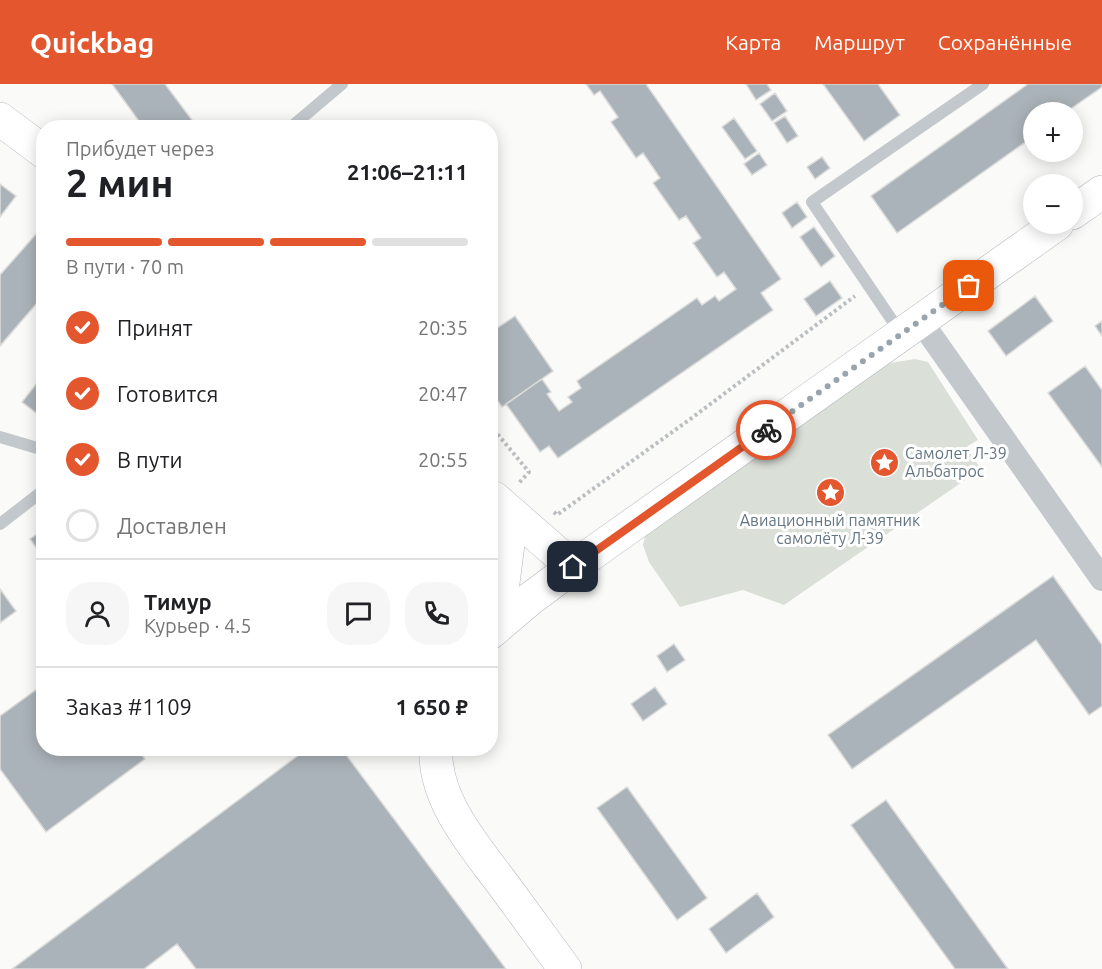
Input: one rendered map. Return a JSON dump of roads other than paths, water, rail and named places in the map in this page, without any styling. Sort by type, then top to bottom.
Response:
[{"type":"main road","points":[[0,119],[36,146]]},
{"type":"main road","points":[[1083,205],[1102,192]]},
{"type":"main road","points":[[498,626],[573,567],[1043,234]]},
{"type":"main road","points":[[509,492],[573,567]]},
{"type":"main road","points":[[498,596],[503,583],[508,544],[509,492]]},
{"type":"main road","points":[[436,756],[443,792],[463,830],[565,969]]},
{"type":"street","points":[[911,327],[1102,579]]},
{"type":"lane","points":[[299,120],[342,84]]},
{"type":"lane","points":[[911,327],[869,286],[812,202],[983,84]]},
{"type":"lane","points":[[0,437],[36,448]]},
{"type":"lane","points":[[0,524],[36,496]]},
{"type":"place","name":"Самолет Л-39 Альбатрос","points":[[884,462]]},
{"type":"place","name":"Авиационный памятник самолёту Л-39","points":[[830,492]]}]
